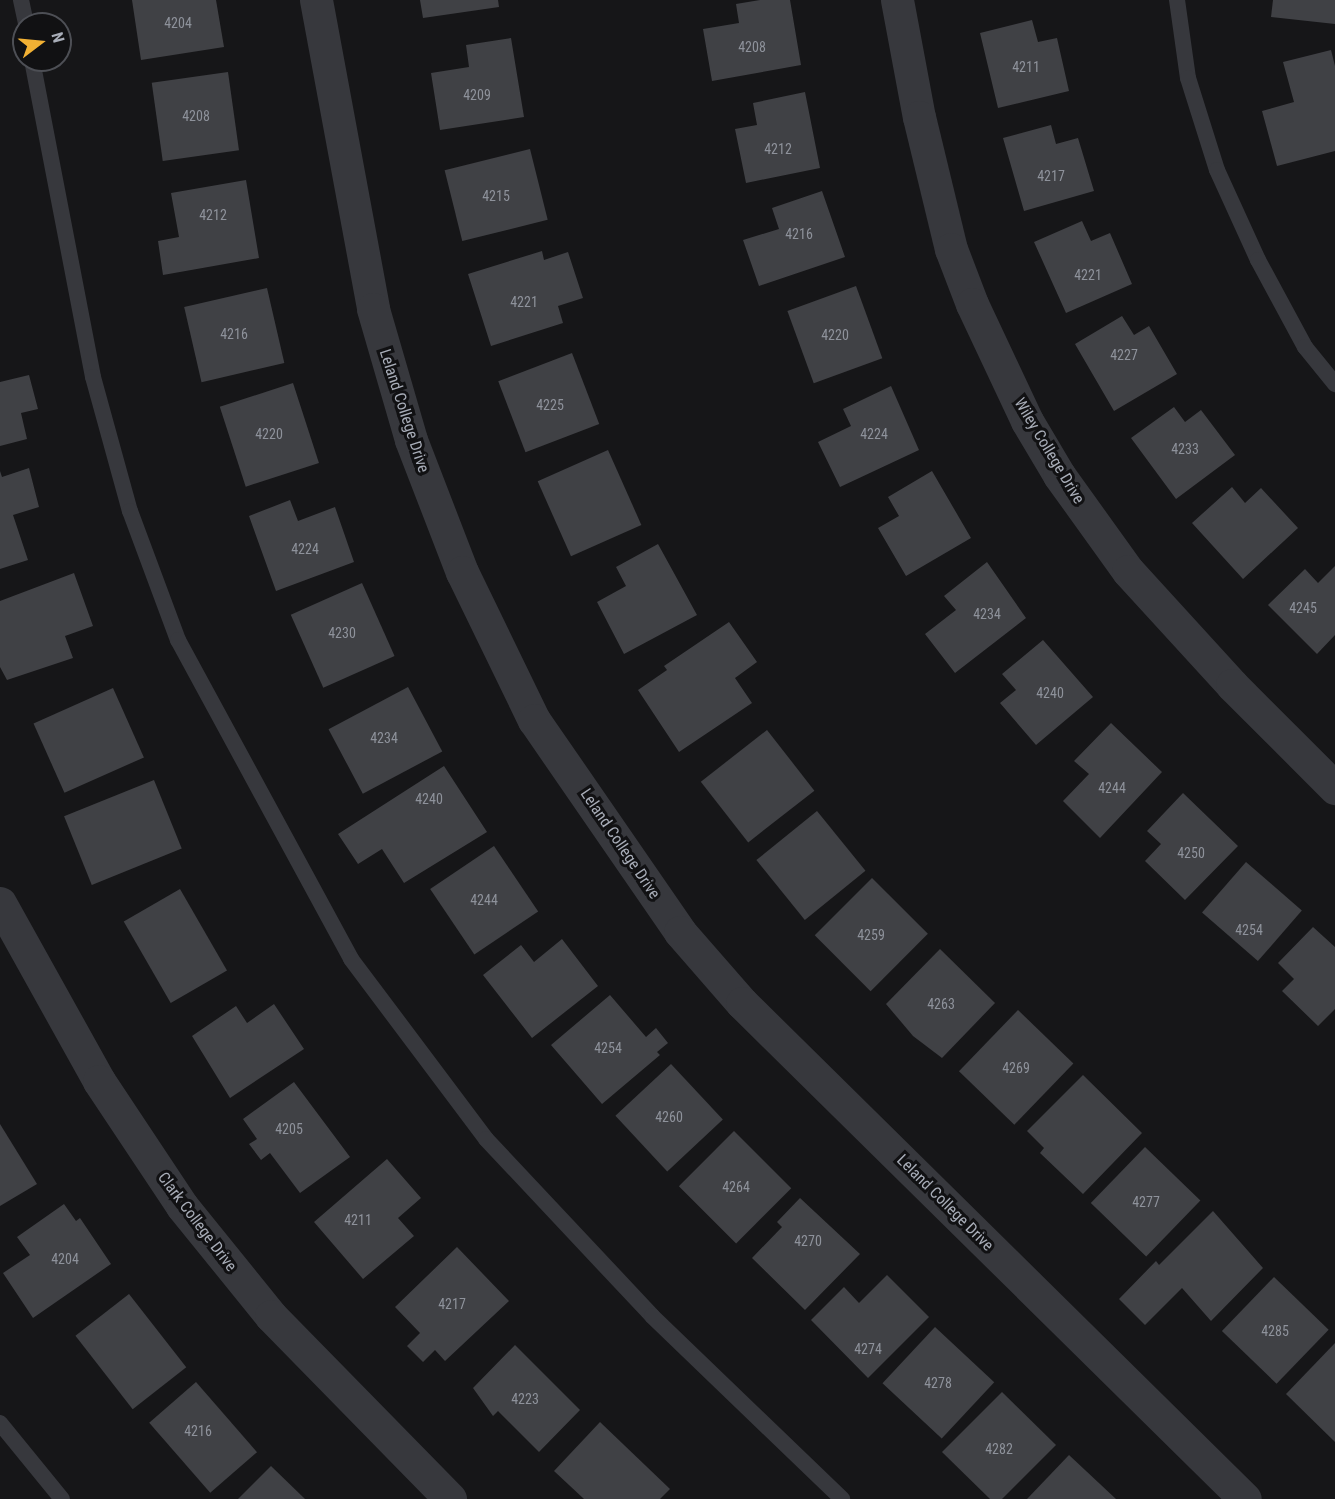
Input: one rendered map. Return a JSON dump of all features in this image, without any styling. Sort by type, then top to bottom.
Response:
[{"type":"street","name":"Leland College Drive","points":[[316,0],[373,309],[411,441],[462,572],[534,720],[680,932],[742,1003],[1245,1499]]},
{"type":"street","name":"Wiley College Drive","points":[[897,0],[919,117],[951,249],[972,304],[1027,421],[1059,475],[1128,571],[1232,685],[1335,788]]},
{"type":"street","name":"Clark College Drive","points":[[0,903],[99,1081],[182,1206],[271,1316],[450,1499]]},
{"type":"lane","points":[[1177,0],[1188,78],[1216,170],[1258,261],[1305,347],[1335,384]]},
{"type":"lane","points":[[34,72],[88,354],[130,511],[178,640],[351,959],[486,1139],[652,1316],[842,1499]]},
{"type":"lane","points":[[0,1423],[62,1499]]},
{"type":"building","points":[[132,0],[216,0],[224,47],[141,60]]},
{"type":"building","points":[[420,0],[498,0],[499,7],[423,18]]},
{"type":"building","points":[[760,0],[790,0],[801,65],[712,81],[703,29],[739,23],[736,4]]},
{"type":"building","points":[[1273,0],[1335,0],[1335,24],[1271,17]]},
{"type":"building","points":[[1032,20],[1038,42],[1057,38],[1069,91],[998,108],[980,33]]},
{"type":"building","points":[[511,38],[524,117],[440,130],[431,73],[469,67],[466,45]]},
{"type":"building","points":[[1331,50],[1335,66],[1335,151],[1277,166],[1262,111],[1294,102],[1283,62]]},
{"type":"building","points":[[228,72],[239,150],[163,161],[152,83]]},
{"type":"building","points":[[805,92],[820,168],[746,183],[735,129],[757,125],[753,103]]},
{"type":"building","points":[[1051,125],[1056,144],[1078,138],[1094,191],[1024,211],[1003,138]]},
{"type":"building","points":[[530,149],[548,220],[462,241],[445,170]]},
{"type":"building","points":[[246,180],[259,258],[163,275],[158,241],[179,237],[171,193]]},
{"type":"building","points":[[822,191],[845,257],[759,286],[743,240],[779,229],[772,208]]},
{"type":"building","points":[[1082,221],[1091,241],[1110,233],[1132,284],[1066,313],[1034,242]]},
{"type":"building","points":[[542,251],[544,260],[568,252],[583,298],[558,306],[563,323],[491,346],[468,274]]},
{"type":"building","points":[[856,286],[882,358],[814,383],[787,311]]},
{"type":"building","points":[[267,288],[284,363],[201,382],[184,307]]},
{"type":"building","points":[[1122,316],[1134,335],[1149,326],[1177,374],[1114,411],[1075,344]]},
{"type":"building","points":[[572,353],[599,424],[525,452],[498,381]]},
{"type":"building","points":[[29,375],[38,409],[21,413],[27,439],[0,446],[0,382]]},
{"type":"building","points":[[293,383],[319,463],[246,487],[220,407]]},
{"type":"building","points":[[891,386],[919,450],[840,487],[818,442],[851,426],[843,409]]},
{"type":"building","points":[[1174,407],[1185,422],[1201,410],[1235,455],[1176,499],[1131,438]]},
{"type":"building","points":[[608,450],[641,525],[571,556],[538,481]]},
{"type":"building","points":[[29,468],[39,507],[13,515],[28,560],[0,569],[0,471],[2,477]]},
{"type":"building","points":[[932,471],[971,538],[906,576],[878,528],[899,516],[888,497]]},
{"type":"building","points":[[1232,487],[1245,503],[1261,488],[1298,528],[1243,579],[1192,523]]},
{"type":"building","points":[[290,500],[298,521],[335,507],[354,562],[276,591],[249,516]]},
{"type":"building","points":[[658,544],[697,615],[624,654],[597,602],[626,586],[616,567]]},
{"type":"building","points":[[987,562],[1026,618],[955,673],[925,634],[956,610],[944,596]]},
{"type":"building","points":[[1335,566],[1335,635],[1317,654],[1268,605],[1305,569],[1318,583]]},
{"type":"building","points":[[74,573],[93,626],[65,636],[73,658],[7,680],[0,667],[0,601]]},
{"type":"building","points":[[362,583],[395,656],[323,688],[291,615]]},
{"type":"building","points":[[729,622],[757,662],[735,678],[752,703],[679,752],[638,690],[667,670],[664,666]]},
{"type":"building","points":[[1043,640],[1093,697],[1036,745],[1000,703],[1016,690],[1002,674]]},
{"type":"building","points":[[408,687],[442,751],[363,794],[329,729]]},
{"type":"building","points":[[113,688],[144,757],[64,793],[34,723]]},
{"type":"building","points":[[1111,723],[1162,772],[1100,838],[1063,801],[1089,774],[1074,761]]},
{"type":"building","points":[[767,730],[814,791],[748,842],[701,782]]},
{"type":"building","points":[[444,766],[487,832],[404,883],[382,849],[358,864],[338,834]]},
{"type":"building","points":[[154,780],[182,849],[92,885],[64,816]]},
{"type":"building","points":[[1183,793],[1238,846],[1185,900],[1145,861],[1161,844],[1147,831]]},
{"type":"building","points":[[817,811],[865,871],[805,920],[756,860]]},
{"type":"building","points":[[494,846],[538,911],[474,955],[430,889]]},
{"type":"building","points":[[1246,862],[1302,911],[1258,961],[1202,913]]},
{"type":"building","points":[[872,878],[928,934],[871,991],[815,935]]},
{"type":"building","points":[[180,889],[227,970],[171,1003],[124,922]]},
{"type":"building","points":[[1313,927],[1335,947],[1335,1009],[1318,1026],[1282,991],[1294,979],[1278,963]]},
{"type":"building","points":[[562,939],[598,986],[532,1038],[483,975],[521,945],[534,962]]},
{"type":"building","points":[[940,949],[995,1003],[942,1058],[913,1036],[886,1004]]},
{"type":"building","points":[[610,995],[646,1037],[656,1028],[668,1043],[657,1052],[660,1055],[602,1104],[551,1045]]},
{"type":"building","points":[[274,1004],[304,1049],[230,1098],[192,1036],[236,1006],[247,1023]]},
{"type":"building","points":[[1018,1010],[1073,1063],[1014,1125],[959,1071]]},
{"type":"building","points":[[671,1064],[723,1120],[667,1171],[615,1116]]},
{"type":"building","points":[[1083,1075],[1142,1133],[1083,1194],[1040,1153],[1044,1148],[1027,1131]]},
{"type":"building","points":[[294,1082],[350,1157],[300,1193],[270,1153],[261,1160],[249,1144],[257,1139],[243,1119]]},
{"type":"building","points":[[0,1124],[37,1184],[0,1206]]},
{"type":"building","points":[[734,1131],[791,1188],[736,1243],[679,1186]]},
{"type":"building","points":[[1145,1147],[1200,1200],[1146,1257],[1091,1203]]},
{"type":"building","points":[[387,1159],[421,1198],[398,1218],[414,1236],[363,1279],[314,1222]]},
{"type":"building","points":[[800,1198],[860,1254],[805,1310],[752,1258],[782,1227],[777,1222]]},
{"type":"building","points":[[64,1204],[76,1221],[80,1218],[111,1264],[33,1318],[3,1273],[30,1255],[17,1237]]},
{"type":"building","points":[[1213,1211],[1263,1268],[1211,1321],[1182,1288],[1145,1325],[1119,1299],[1156,1261],[1159,1265]]},
{"type":"building","points":[[457,1247],[509,1301],[445,1361],[435,1350],[423,1362],[407,1346],[420,1333],[395,1307]]},
{"type":"building","points":[[887,1275],[929,1317],[868,1378],[811,1320],[844,1287],[859,1303]]},
{"type":"building","points":[[1274,1277],[1329,1330],[1277,1384],[1222,1331]]},
{"type":"building","points":[[129,1294],[186,1367],[133,1409],[75,1336]]},
{"type":"building","points":[[935,1327],[994,1382],[942,1439],[882,1383]]},
{"type":"building","points":[[1335,1343],[1335,1442],[1286,1394]]},
{"type":"building","points":[[515,1345],[580,1410],[539,1452],[498,1411],[493,1416],[473,1388]]},
{"type":"building","points":[[196,1382],[257,1452],[210,1493],[149,1423]]},
{"type":"building","points":[[1002,1392],[1056,1445],[1002,1499],[990,1499],[942,1452]]},
{"type":"building","points":[[600,1422],[670,1489],[660,1499],[584,1499],[554,1471]]},
{"type":"building","points":[[1069,1455],[1116,1499],[1027,1499]]},
{"type":"building","points":[[271,1466],[305,1499],[238,1499]]}]
